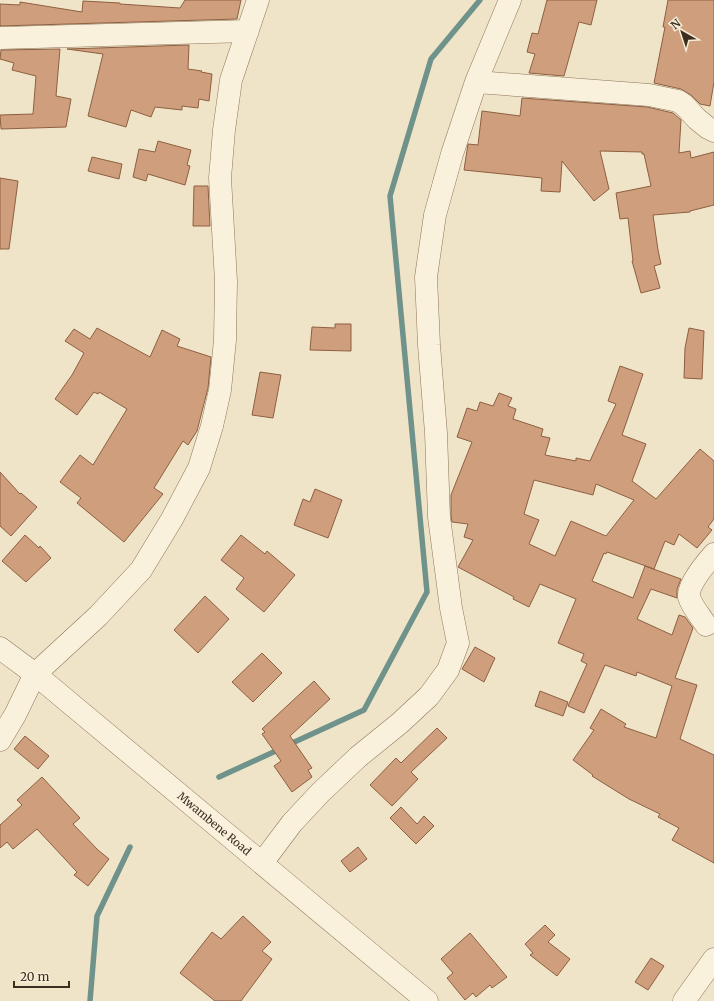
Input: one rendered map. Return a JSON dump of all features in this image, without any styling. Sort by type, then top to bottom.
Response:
[{"type":"street","points":[[0,740],[36,674],[98,616],[141,570],[172,519],[199,468],[212,426],[220,390],[225,340],[226,281],[220,178],[224,130],[231,80],[258,0]]},
{"type":"street","points":[[262,863],[292,823],[320,793],[358,757],[400,723],[429,696],[448,670],[458,643],[451,608],[439,517],[436,432],[429,345],[426,277],[435,215],[452,154],[476,82],[510,0]]},
{"type":"street","points":[[0,38],[248,31]]},
{"type":"street","points":[[476,82],[532,85],[657,96],[678,101],[684,105],[697,119],[714,131]]},
{"type":"street","points":[[706,625],[690,599],[689,593],[690,587],[714,554]]},
{"type":"street","name":"Mwambene Road","points":[[0,648],[36,674],[427,1001]]},
{"type":"street","points":[[684,1001],[714,959]]},
{"type":"building","points":[[185,0],[241,0],[237,19],[0,26],[0,4],[20,5],[20,2],[82,12],[83,1],[180,8]]},
{"type":"building","points":[[547,0],[597,0],[591,25],[579,22],[564,76],[529,73],[535,54],[527,52],[532,33],[538,34]]},
{"type":"building","points":[[668,0],[714,0],[714,82],[710,106],[700,104],[691,95],[681,89],[654,83],[665,27],[663,27]]},
{"type":"building","points":[[189,45],[188,69],[212,74],[209,101],[199,99],[198,108],[182,106],[182,110],[155,107],[151,117],[131,110],[126,127],[88,116],[103,54],[67,49]]},
{"type":"building","points":[[60,49],[56,96],[71,99],[66,127],[1,129],[0,115],[33,114],[36,76],[12,70],[14,63],[0,59],[1,50]]},
{"type":"building","points":[[522,98],[647,107],[673,113],[681,120],[679,153],[690,151],[691,158],[714,152],[714,205],[690,212],[653,215],[661,264],[654,266],[660,288],[641,293],[632,261],[628,218],[620,219],[616,193],[651,186],[644,154],[642,154],[642,152],[600,151],[609,189],[594,201],[562,161],[560,192],[541,191],[542,178],[464,170],[468,144],[478,145],[482,111],[520,116]]},
{"type":"building","points":[[158,141],[191,150],[187,165],[190,166],[185,185],[148,174],[146,181],[133,177],[139,149],[155,152]]},
{"type":"building","points":[[92,157],[122,164],[119,179],[88,171]]},
{"type":"building","points":[[0,178],[18,181],[9,249],[0,249]]},
{"type":"building","points":[[194,186],[208,186],[210,226],[193,226]]},
{"type":"building","points":[[335,324],[351,324],[351,351],[310,350],[312,327],[335,328]]},
{"type":"building","points":[[97,328],[150,357],[162,330],[180,339],[177,346],[211,357],[208,388],[197,431],[188,445],[183,441],[154,488],[163,494],[124,542],[77,503],[81,498],[60,482],[80,455],[93,465],[127,409],[99,392],[98,394],[94,392],[77,415],[55,399],[72,375],[84,353],[65,341],[74,329],[90,339]]},
{"type":"building","points":[[689,328],[704,331],[702,379],[684,378],[685,348]]},
{"type":"building","points":[[620,366],[643,374],[622,435],[646,444],[632,481],[656,499],[700,449],[714,461],[714,519],[708,527],[712,530],[697,548],[679,534],[674,545],[665,541],[654,569],[607,552],[606,554],[604,553],[592,581],[633,598],[645,566],[681,579],[677,589],[677,598],[651,589],[637,619],[672,635],[679,615],[685,617],[693,628],[675,678],[697,685],[680,739],[714,755],[714,863],[672,840],[679,828],[658,817],[660,814],[629,799],[592,776],[593,775],[573,760],[594,730],[590,728],[601,709],[626,724],[624,727],[656,738],[672,686],[637,672],[636,676],[605,665],[584,713],[568,706],[587,664],[581,661],[584,654],[558,643],[576,599],[540,584],[529,607],[513,599],[514,597],[458,567],[473,540],[464,537],[468,524],[452,522],[451,516],[451,495],[472,442],[457,437],[467,408],[477,411],[480,402],[493,406],[499,393],[512,398],[508,406],[516,409],[513,419],[543,429],[541,436],[550,438],[545,455],[576,461],[576,458],[590,461],[616,404],[608,401]],"holes":[[[534,480],[593,495],[596,484],[634,500],[606,536],[571,521],[555,556],[529,544],[539,520],[524,514]]]},
{"type":"building","points":[[260,372],[281,375],[273,418],[252,415]]},
{"type":"building","points":[[0,472],[20,494],[21,493],[37,507],[11,536],[0,526]]},
{"type":"building","points":[[315,489],[342,500],[328,538],[294,525],[303,499],[310,502]]},
{"type":"building","points":[[25,535],[39,548],[40,546],[51,558],[26,582],[2,561]]},
{"type":"building","points":[[241,535],[265,554],[267,551],[295,575],[264,612],[236,589],[244,578],[221,560]]},
{"type":"building","points":[[205,596],[229,619],[198,653],[174,630]]},
{"type":"building","points":[[475,647],[495,658],[484,682],[462,669]]},
{"type":"building","points":[[262,653],[282,673],[253,702],[232,682]]},
{"type":"building","points":[[314,681],[330,699],[290,736],[312,768],[308,770],[312,777],[292,792],[274,766],[281,761],[262,734],[265,732],[262,729]]},
{"type":"building","points":[[540,691],[568,702],[563,716],[535,706]]},
{"type":"building","points":[[437,728],[447,738],[411,772],[418,779],[392,806],[370,785],[396,758],[401,763]]},
{"type":"building","points":[[25,736],[49,756],[38,769],[14,749]]},
{"type":"building","points":[[42,777],[80,818],[73,824],[98,850],[109,859],[88,886],[74,875],[77,872],[37,829],[13,849],[7,842],[0,848],[0,825],[22,805],[17,800]]},
{"type":"building","points":[[401,807],[417,824],[424,816],[434,826],[416,844],[390,818]]},
{"type":"building","points":[[358,847],[367,859],[350,872],[341,861]]},
{"type":"building","points":[[243,916],[271,942],[262,951],[272,959],[241,1001],[215,1001],[180,973],[212,932],[221,939]]},
{"type":"building","points":[[545,925],[555,935],[548,942],[570,959],[557,976],[530,955],[533,953],[525,944]]},
{"type":"building","points":[[470,933],[507,977],[492,988],[490,985],[476,997],[473,993],[465,1000],[447,978],[453,973],[441,959]]},
{"type":"building","points":[[651,958],[664,966],[648,990],[635,982]]},
{"type":"waterway","points":[[288,745],[364,710],[427,592],[390,196],[431,59],[480,0]]},
{"type":"waterway","points":[[219,777],[280,749]]},
{"type":"waterway","points":[[90,1001],[97,916],[130,847]]}]
